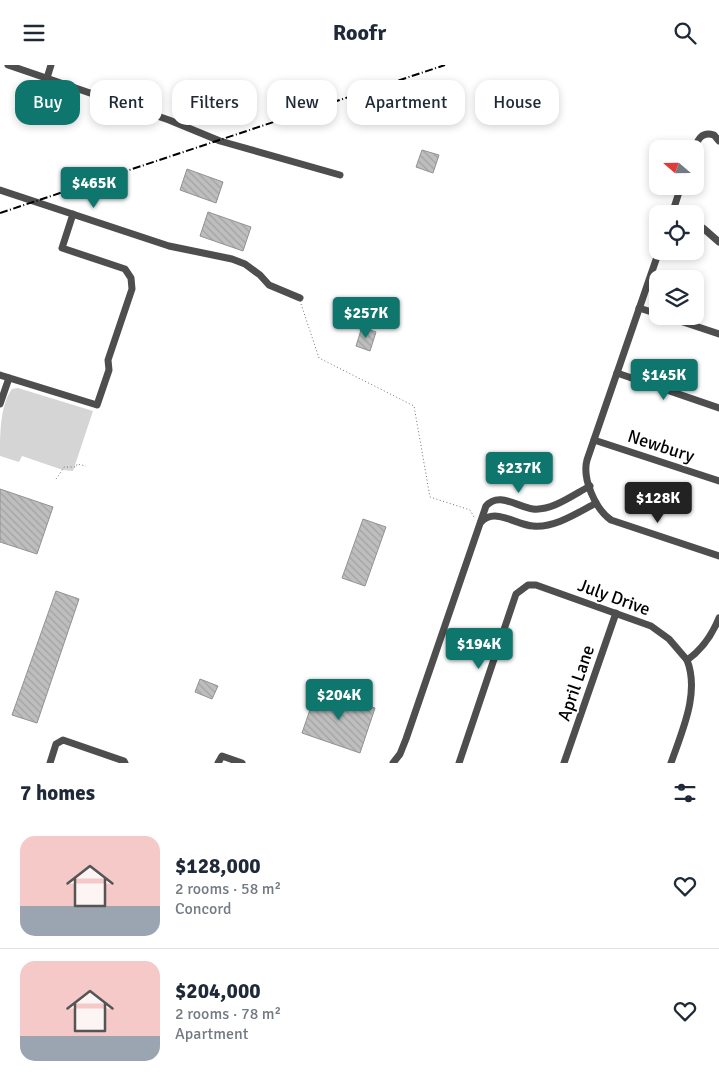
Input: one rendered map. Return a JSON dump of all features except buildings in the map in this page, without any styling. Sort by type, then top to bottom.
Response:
[{"type":"street","points":[[8,65],[169,120],[220,141],[340,175]]},
{"type":"street","points":[[47,78],[51,65]]},
{"type":"street","points":[[698,140],[699,137],[705,134],[714,135],[719,141]]},
{"type":"street","points":[[0,190],[169,246],[232,259],[245,264],[260,275],[269,285],[300,298]]},
{"type":"street","points":[[0,375],[97,405],[109,371],[108,360],[132,289],[131,278],[125,269],[62,248],[73,214]]},
{"type":"street","points":[[704,229],[719,242]]},
{"type":"street","points":[[656,260],[594,440],[586,466],[586,478],[600,511],[611,520],[719,556]]},
{"type":"street","points":[[639,308],[649,311]]},
{"type":"street","points":[[692,325],[719,334]]},
{"type":"street","points":[[617,373],[719,408]]},
{"type":"street","points":[[0,404],[9,378]]},
{"type":"street","name":"Newbury","points":[[594,440],[719,481]]},
{"type":"street","points":[[394,763],[406,739],[486,506],[489,502],[495,500],[505,500],[531,509],[543,509],[590,487]]},
{"type":"street","points":[[478,526],[486,517],[492,515],[526,525],[548,525],[596,503]]},
{"type":"street","name":"July Drive","points":[[459,763],[516,595],[520,589],[528,585],[536,585],[643,622],[669,639],[687,660]]},
{"type":"street","name":"April Lane","points":[[564,763],[616,613]]},
{"type":"street","points":[[671,763],[689,703],[691,678],[687,660],[704,645],[719,618]]},
{"type":"street","points":[[50,761],[56,744],[63,740],[124,761],[125,763]]},
{"type":"street","points":[[218,763],[222,756],[242,763]]},
{"type":"path","points":[[300,298],[319,358],[414,406],[430,497],[470,510],[478,526]]},
{"type":"path","points":[[56,479],[64,467],[76,467],[77,464],[86,466]]},
{"type":"shaded area","points":[[18,388],[93,411],[73,471],[63,470],[22,456],[19,462],[0,456],[0,439],[5,403],[12,389]]},
{"type":"railway","points":[[0,213],[445,65]]}]
